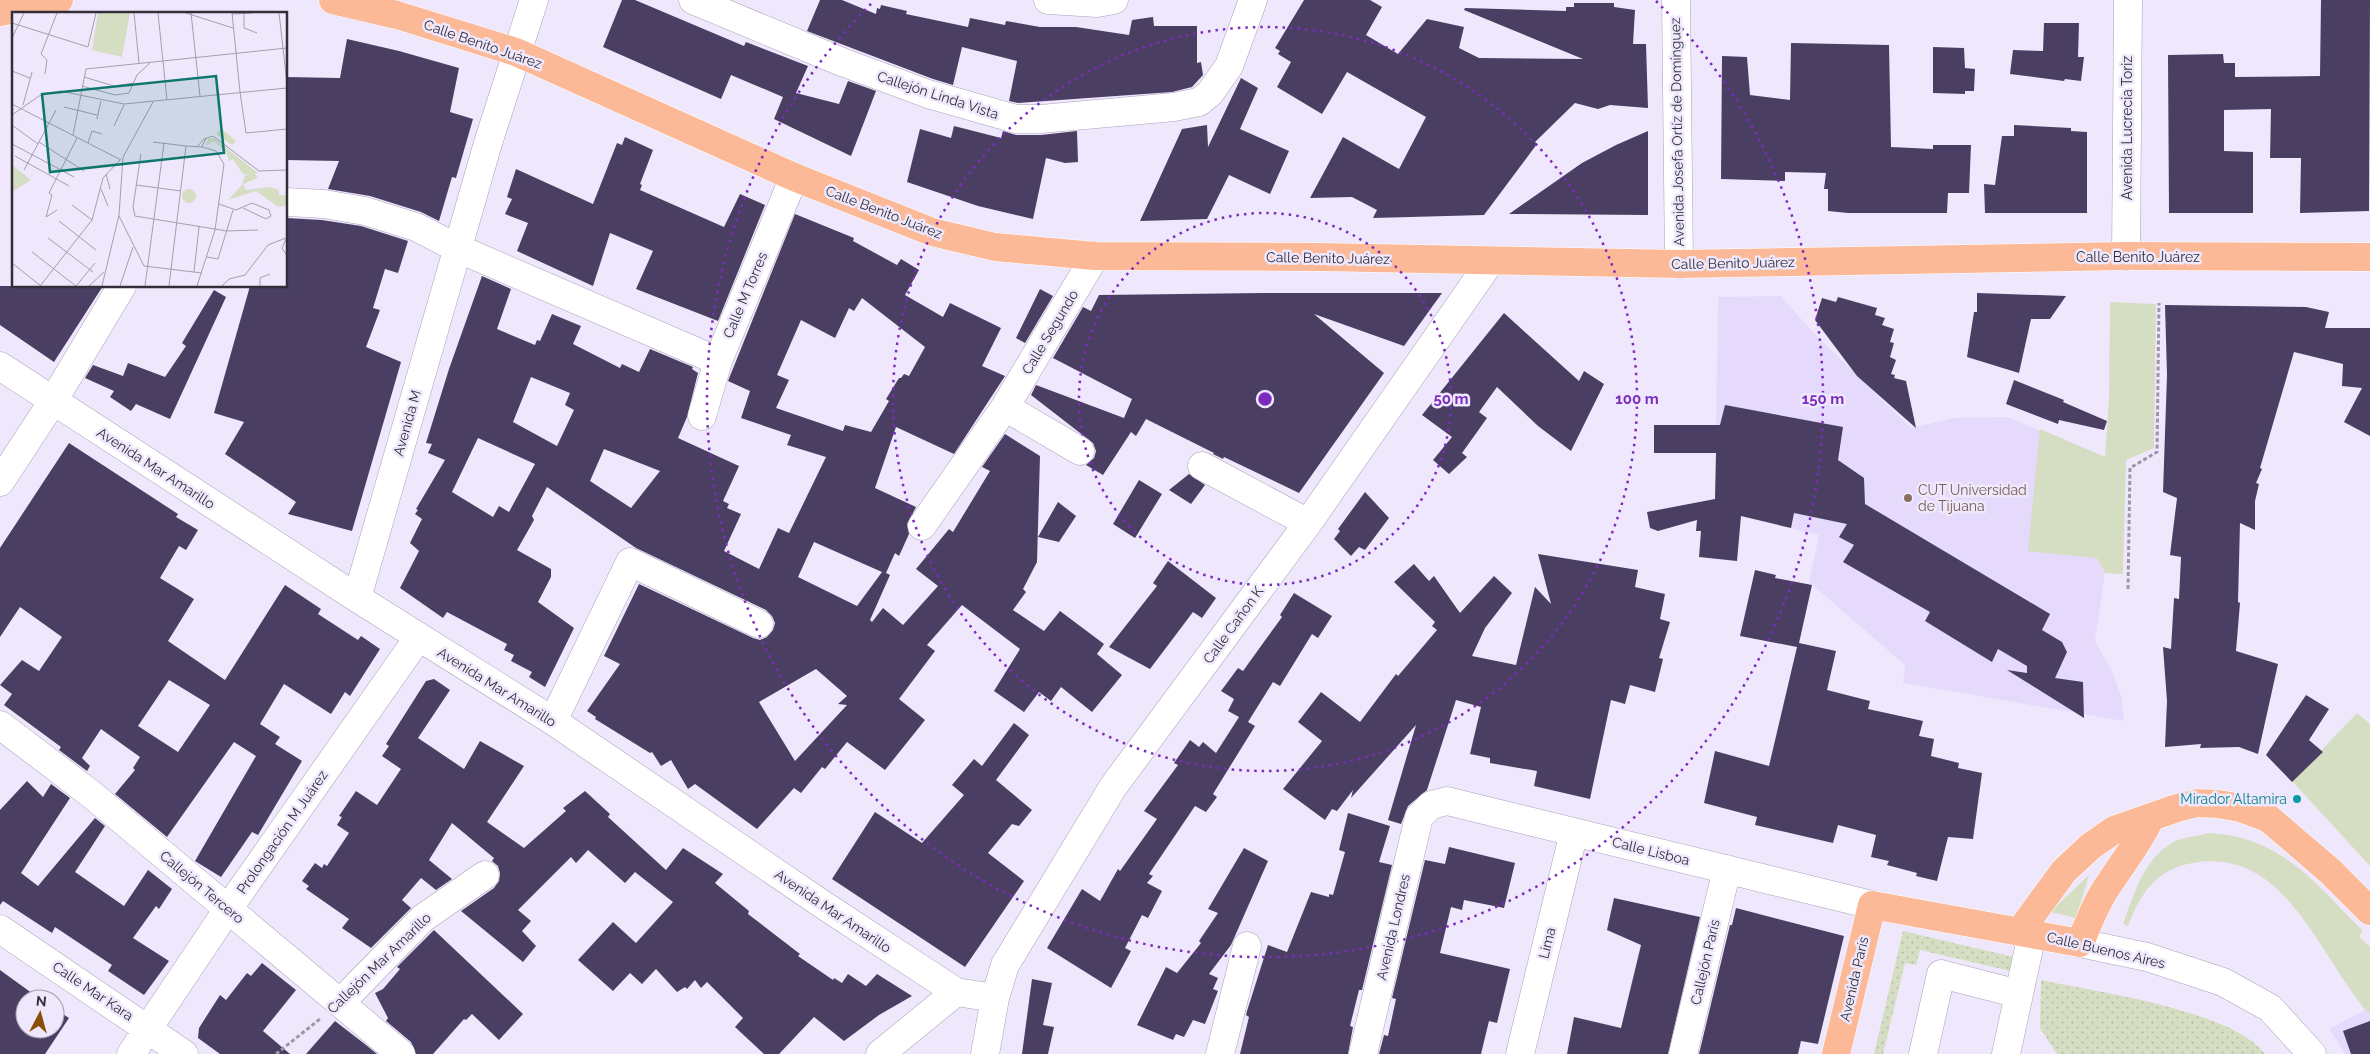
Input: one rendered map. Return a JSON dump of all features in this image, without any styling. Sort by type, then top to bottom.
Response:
[{"type":"main road","points":[[0,12],[59,0]]},
{"type":"main road","name":"Calle Benito Juárez","points":[[333,0],[359,3],[516,52],[794,177],[932,232],[995,247],[1095,256],[1319,257],[1490,262],[1679,264],[2126,256],[2370,257]]},
{"type":"main road","points":[[2026,932],[2064,871],[2091,846],[2114,830],[2177,808],[2197,804],[2218,804],[2241,808],[2268,818],[2332,872],[2370,911]]},
{"type":"main road","points":[[2080,943],[2097,903],[2110,881],[2138,844],[2150,819]]},
{"type":"main road","name":"Calle Buenos Aires","points":[[1872,905],[2080,943]]},
{"type":"main road","name":"Avenida París","points":[[1836,1054],[1872,905]]},
{"type":"street","name":"Avenida M","points":[[357,598],[516,52],[534,0]]},
{"type":"street","name":"Callejón Linda Vista","points":[[693,0],[842,62],[928,94],[1016,118],[1041,119],[1174,107],[1199,102],[1210,93],[1230,66],[1253,0]]},
{"type":"street","points":[[1048,0],[1097,3],[1114,0]]},
{"type":"street","name":"Avenida Josefa Ortíz de Domínguez","points":[[1676,0],[1679,264]]},
{"type":"street","name":"Avenida Lucrecia Toriz","points":[[2126,256],[2128,0]]},
{"type":"street","name":"Calle M Torres","points":[[702,416],[718,360],[794,177]]},
{"type":"street","points":[[288,202],[324,204],[365,211],[416,227],[459,249],[718,360]]},
{"type":"street","name":"Calle Segundo","points":[[922,526],[1005,407],[1095,256]]},
{"type":"street","name":"Calle Cañon K","points":[[985,1054],[995,998],[1005,965],[1113,786],[1308,522],[1490,262]]},
{"type":"street","points":[[0,482],[54,401],[121,288]]},
{"type":"street","name":"Avenida Mar Amarillo","points":[[0,366],[418,638],[553,722],[956,992],[995,998]]},
{"type":"street","points":[[1005,407],[1080,451]]},
{"type":"street","points":[[1202,466],[1308,522]]},
{"type":"street","points":[[553,722],[630,562],[759,624]]},
{"type":"street","name":"Prolongación M Juárez","points":[[131,1054],[228,909],[418,638]]},
{"type":"street","name":"Callejón Tercero","points":[[0,725],[91,794],[402,1054]]},
{"type":"street","name":"Calle Lisboa","points":[[1431,805],[1447,801],[1872,905]]},
{"type":"street","name":"Avenida Londres","points":[[1363,1054],[1419,817],[1431,805]]},
{"type":"street","name":"Lima","points":[[1520,1054],[1574,832]]},
{"type":"street","name":"Callejón París","points":[[1684,1054],[1728,869]]},
{"type":"street","name":"Callejón Mar Amarillo","points":[[341,1002],[423,918],[485,875]]},
{"type":"street","name":"Calle Mar Kara","points":[[0,930],[184,1054]]},
{"type":"street","points":[[2006,1054],[2019,994],[2026,932]]},
{"type":"street","name":"Calle Buenos Aires","points":[[2080,943],[2146,957],[2223,982],[2270,1008],[2312,1054]]},
{"type":"street","points":[[1220,1054],[1247,946]]},
{"type":"street","points":[[1923,1054],[1941,974],[2019,994]]},
{"type":"street","points":[[880,1054],[956,992]]},
{"type":"path","points":[[2128,589],[2130,468],[2157,452],[2159,303]]},
{"type":"path","name":"Callejón Mar Amarillo","points":[[276,1054],[341,1002]]},
{"type":"shaded area","name":"CUT Universidad de Tijuana","points":[[1781,296],[1810,329],[1911,428],[1954,418],[2007,417],[2105,457],[2097,558],[2105,573],[2095,641],[2111,669],[2122,699],[2124,721],[1903,683],[1905,665],[1809,582],[1819,535],[1715,510],[1718,297]]},
{"type":"shaded area","points":[[2365,1010],[2370,1015],[2370,1054],[2345,1054],[2329,1029]]},
{"type":"green space","points":[[2110,302],[2156,304],[2154,448],[2126,460],[2123,574],[2105,573],[2097,558],[2028,551],[2040,429],[2105,457],[2109,399]]},
{"type":"green space","points":[[2357,713],[2370,724],[2370,866],[2292,781]]},
{"type":"green space","points":[[2209,833],[2235,836],[2257,843],[2277,853],[2312,880],[2363,931],[2359,936],[2370,947],[2370,1015],[2352,992],[2298,912],[2277,889],[2253,872],[2226,862],[2193,863],[2180,866],[2159,877],[2144,894],[2128,926],[2123,924],[2142,876],[2157,855],[2167,846],[2178,840]]},
{"type":"green space","points":[[2089,875],[2076,918],[2050,912]]},
{"type":"green space","points":[[1903,931],[2022,959],[2019,973],[1920,950],[1916,965],[1905,963],[1883,1054],[1874,1054]]},
{"type":"green space","points":[[2041,980],[2127,997],[2194,1014],[2224,1026],[2248,1039],[2265,1054],[2057,1054],[2040,1028]]},
{"type":"building","points":[[622,0],[635,0],[744,46],[746,42],[808,66],[796,93],[839,104],[848,81],[876,91],[851,156],[774,119],[783,97],[731,75],[721,99],[603,47]]},
{"type":"building","points":[[820,0],[842,0],[876,14],[877,8],[880,9],[881,5],[907,11],[906,14],[968,27],[970,18],[1005,25],[1006,21],[1040,27],[1076,27],[1129,35],[1132,20],[1153,17],[1154,26],[1197,26],[1197,63],[1201,62],[1203,75],[1192,87],[1172,92],[1018,103],[1009,101],[1017,61],[962,47],[953,85],[933,79],[807,31]]},
{"type":"building","points":[[1304,0],[1370,0],[1382,7],[1366,35],[1398,54],[1427,19],[1464,27],[1459,48],[1479,58],[1583,59],[1464,10],[1465,8],[1566,11],[1566,7],[1574,7],[1574,3],[1614,3],[1614,7],[1635,10],[1633,44],[1646,44],[1648,108],[1610,105],[1598,109],[1575,103],[1535,142],[1537,144],[1484,215],[1373,218],[1377,210],[1352,197],[1310,198],[1343,137],[1399,169],[1426,117],[1347,72],[1322,114],[1277,87],[1291,62],[1278,54],[1280,51],[1275,48]]},
{"type":"building","points":[[2321,0],[2370,0],[2369,211],[2300,213],[2301,158],[2270,158],[2271,109],[2224,110],[2224,151],[2253,152],[2253,213],[2169,213],[2168,55],[2223,54],[2224,63],[2235,63],[2235,77],[2320,76]]},
{"type":"building","points":[[2044,23],[2079,23],[2078,57],[2084,57],[2081,81],[2065,79],[2064,81],[2010,74],[2013,50],[2043,51]]},
{"type":"building","points":[[347,39],[459,68],[450,112],[473,119],[456,178],[452,177],[439,221],[421,212],[370,196],[328,189],[339,161],[288,160],[288,77],[340,78]]},
{"type":"building","points":[[1791,43],[1889,45],[1891,147],[1933,149],[1933,145],[1971,145],[1969,193],[1948,193],[1947,213],[1848,213],[1828,211],[1828,189],[1824,189],[1826,173],[1785,172],[1785,181],[1721,179],[1722,56],[1747,57],[1750,95],[1790,100]]},
{"type":"building","points":[[1933,47],[1964,48],[1965,68],[1975,69],[1974,91],[1965,91],[1965,94],[1933,93]]},
{"type":"building","points":[[1241,78],[1258,88],[1240,129],[1289,151],[1270,194],[1229,175],[1207,219],[1140,221],[1182,129],[1207,125],[1208,147]]},
{"type":"building","points":[[2014,125],[2071,128],[2071,131],[2087,132],[2087,213],[1985,213],[1984,184],[1995,185],[2002,136],[2014,136]]},
{"type":"building","points":[[954,126],[1001,138],[1003,131],[1016,135],[1041,135],[1077,131],[1078,162],[1065,163],[1046,158],[1033,219],[978,206],[907,182],[920,129],[951,138]]},
{"type":"building","points":[[1648,131],[1648,215],[1509,214],[1582,163]]},
{"type":"building","points":[[625,137],[653,150],[640,184],[642,185],[640,190],[724,227],[740,194],[765,205],[718,321],[636,289],[653,251],[610,233],[593,286],[517,251],[528,223],[505,214],[512,199],[507,197],[516,169],[593,204],[617,143],[622,145]]},
{"type":"building","points":[[795,214],[854,238],[853,241],[897,265],[901,259],[919,270],[905,295],[943,317],[950,303],[1001,328],[982,366],[1005,376],[954,454],[896,427],[875,488],[916,507],[907,524],[909,534],[899,556],[895,553],[886,573],[890,575],[870,620],[872,622],[883,608],[903,625],[938,586],[916,569],[949,529],[953,532],[990,471],[982,467],[1005,434],[1040,456],[1037,562],[1023,589],[1026,592],[1013,610],[1044,631],[1060,611],[1104,644],[1097,654],[1122,675],[1092,712],[1061,687],[1051,701],[1039,692],[1024,712],[994,691],[1020,649],[962,605],[927,645],[935,651],[899,699],[925,720],[885,770],[847,742],[825,769],[822,767],[801,793],[794,788],[757,829],[695,784],[688,789],[671,760],[661,766],[652,752],[650,753],[595,719],[596,717],[587,711],[620,664],[604,656],[639,584],[760,640],[767,637],[773,630],[775,623],[772,616],[766,610],[636,548],[547,487],[532,516],[534,520],[517,550],[551,569],[551,577],[538,602],[574,628],[545,687],[529,677],[532,672],[511,661],[514,655],[504,650],[507,644],[447,612],[443,618],[400,588],[419,551],[410,543],[422,519],[415,514],[418,510],[416,509],[445,460],[428,453],[432,444],[426,443],[449,369],[482,276],[511,289],[497,329],[535,345],[537,340],[540,341],[552,314],[581,326],[573,344],[620,368],[622,364],[639,372],[650,349],[693,367],[692,369],[698,373],[687,417],[678,438],[739,466],[723,501],[729,504],[727,508],[741,514],[724,551],[759,569],[778,528],[789,533],[826,457],[787,445],[791,435],[741,418],[750,391],[728,381]],"holes":[[[862,298],[925,347],[909,376],[904,374],[899,378],[886,399],[889,401],[871,432],[845,425],[843,431],[776,408],[789,380],[777,375],[801,320],[835,338],[849,308],[854,311]],[[531,377],[570,393],[565,405],[574,410],[557,446],[513,422]],[[478,438],[535,464],[509,512],[499,506],[493,517],[452,492]],[[604,449],[660,471],[631,508],[590,481]],[[814,542],[882,572],[857,606],[798,577]],[[816,669],[847,696],[838,704],[847,705],[795,761],[759,702]]]},
{"type":"building","points":[[288,218],[322,220],[361,226],[408,241],[398,273],[385,269],[373,308],[380,310],[366,347],[401,362],[352,531],[288,514],[296,502],[225,454],[244,422],[214,413],[249,288],[288,288]]},
{"type":"building","points":[[0,286],[12,286],[12,288],[102,288],[54,362],[0,325]]},
{"type":"building","points":[[1040,289],[1053,296],[1025,343],[1016,338]]},
{"type":"building","points":[[214,290],[226,297],[170,419],[136,404],[131,411],[110,397],[114,391],[85,378],[93,365],[123,376],[128,363],[165,377],[186,346],[182,343]]},
{"type":"building","points":[[1442,293],[1404,346],[1314,314],[1384,373],[1299,493],[1224,457],[1223,459],[1146,419],[1136,436],[1131,432],[1103,475],[1086,465],[1094,458],[1096,451],[1093,443],[1031,395],[1036,385],[1124,418],[1132,399],[1053,358],[1083,307],[1091,311],[1099,295]]},
{"type":"building","points":[[1977,293],[2066,296],[2050,319],[2031,319],[2019,373],[1967,357],[1974,312],[1977,312]]},
{"type":"building","points":[[1838,297],[1877,308],[1875,315],[1885,318],[1882,325],[1894,329],[1890,342],[1894,343],[1890,357],[1896,360],[1891,374],[1895,375],[1894,378],[1906,381],[1916,428],[1857,376],[1815,320],[1822,298],[1836,302]]},
{"type":"building","points":[[2165,305],[2306,307],[2329,312],[2325,328],[2370,328],[2370,436],[2344,422],[2362,388],[2342,386],[2343,364],[2294,352],[2260,468],[2262,469],[2256,483],[2259,484],[2255,501],[2255,530],[2240,523],[2238,602],[2240,603],[2236,651],[2278,664],[2258,754],[2239,747],[2200,748],[2201,744],[2165,747],[2167,701],[2163,647],[2171,649],[2174,598],[2179,599],[2181,557],[2170,555],[2177,498],[2163,492],[2167,375]]},
{"type":"building","points":[[1504,313],[1579,381],[1584,371],[1604,384],[1571,451],[1538,426],[1497,387],[1479,412],[1487,418],[1462,453],[1467,457],[1449,474],[1433,460],[1452,437],[1422,415]]},
{"type":"building","points":[[2014,380],[2064,400],[2063,402],[2107,421],[2104,430],[2059,420],[2058,424],[2006,404]]},
{"type":"building","points":[[1725,405],[1843,427],[1838,460],[1864,478],[1865,504],[2050,614],[2042,630],[2062,642],[2067,652],[2055,678],[2083,682],[2084,718],[2007,670],[2027,673],[2027,666],[1998,649],[1992,662],[1925,621],[1930,612],[1843,562],[1854,545],[1839,537],[1847,524],[1794,513],[1791,528],[1741,516],[1737,561],[1699,557],[1701,531],[1696,531],[1697,520],[1658,531],[1650,528],[1647,512],[1715,499],[1716,453],[1654,453],[1654,425],[1720,425]]},
{"type":"building","points":[[69,443],[178,514],[176,517],[198,530],[186,550],[179,546],[160,578],[194,599],[168,641],[225,680],[285,585],[321,609],[318,614],[358,640],[361,636],[380,649],[350,696],[345,692],[331,714],[284,684],[260,724],[280,737],[275,744],[302,761],[258,835],[252,832],[221,877],[195,861],[256,756],[234,742],[167,837],[115,794],[135,770],[133,768],[140,757],[101,729],[82,758],[90,766],[87,771],[59,750],[61,747],[4,705],[12,694],[0,685],[22,660],[39,671],[62,637],[20,607],[0,637],[0,548]],"holes":[[[169,680],[210,705],[178,752],[138,726]]]},
{"type":"building","points":[[1189,474],[1205,485],[1191,504],[1169,490]]},
{"type":"building","points":[[1139,480],[1162,494],[1135,538],[1113,524]]},
{"type":"building","points":[[1365,492],[1389,518],[1365,550],[1359,547],[1351,556],[1334,539],[1340,531],[1338,529]]},
{"type":"building","points":[[1058,502],[1076,516],[1059,542],[1038,537]]},
{"type":"building","points":[[1538,554],[1638,570],[1635,587],[1665,594],[1660,619],[1670,622],[1659,658],[1663,659],[1655,692],[1630,685],[1625,704],[1611,700],[1590,799],[1534,786],[1537,771],[1490,763],[1490,758],[1470,754],[1481,707],[1456,700],[1427,790],[1408,806],[1401,824],[1388,820],[1416,725],[1351,798],[1353,790],[1337,811],[1332,809],[1325,820],[1283,789],[1322,741],[1298,722],[1321,692],[1360,722],[1396,674],[1398,676],[1437,630],[1432,626],[1435,622],[1394,582],[1414,564],[1429,581],[1434,576],[1460,613],[1494,576],[1512,593],[1485,628],[1472,656],[1516,665],[1535,587],[1551,604]]},
{"type":"building","points":[[1168,561],[1216,598],[1202,618],[1193,612],[1150,669],[1109,647],[1157,586],[1153,583]]},
{"type":"building","points":[[1755,570],[1776,575],[1775,578],[1812,585],[1799,643],[1836,651],[1827,690],[1870,701],[1868,709],[1923,721],[1919,736],[1934,739],[1931,756],[1959,763],[1958,768],[1982,773],[1973,839],[1948,837],[1937,881],[1916,876],[1917,873],[1887,865],[1889,861],[1871,857],[1876,835],[1838,825],[1833,843],[1755,825],[1757,817],[1704,803],[1715,751],[1769,766],[1797,647],[1740,636]]},
{"type":"building","points":[[1294,593],[1332,616],[1318,638],[1312,634],[1280,686],[1273,682],[1248,722],[1255,726],[1213,794],[1217,797],[1206,812],[1195,806],[1149,874],[1153,876],[1147,883],[1162,891],[1148,918],[1142,915],[1125,948],[1131,951],[1111,988],[1047,948],[1082,889],[1100,901],[1118,869],[1120,871],[1157,819],[1144,811],[1178,765],[1174,763],[1190,740],[1199,747],[1203,742],[1216,753],[1239,717],[1228,711],[1234,699],[1221,691],[1238,668],[1243,671],[1282,617],[1280,615]]},
{"type":"building","points":[[434,679],[450,690],[418,738],[464,769],[480,741],[524,766],[487,822],[524,848],[566,811],[563,808],[585,791],[610,814],[608,817],[666,870],[683,848],[723,874],[715,883],[749,911],[748,914],[800,954],[798,956],[833,980],[834,978],[842,983],[848,974],[866,986],[877,974],[912,996],[879,1015],[844,1041],[814,1017],[779,1054],[764,1054],[735,1027],[743,1018],[707,982],[701,988],[695,980],[687,989],[685,987],[677,992],[656,969],[642,984],[630,973],[613,991],[578,960],[613,922],[636,943],[673,902],[635,872],[625,883],[588,850],[576,863],[571,857],[518,910],[531,921],[522,931],[536,946],[523,962],[461,911],[494,888],[499,881],[500,873],[498,866],[492,861],[494,858],[452,823],[429,860],[452,879],[436,890],[421,878],[402,900],[411,908],[371,948],[342,928],[349,919],[306,889],[309,886],[302,881],[315,863],[322,868],[324,864],[327,866],[349,833],[337,825],[342,817],[339,816],[356,791],[377,805],[401,769],[382,756],[389,746],[386,744],[426,681]]},
{"type":"building","points":[[2306,695],[2329,709],[2309,740],[2323,752],[2292,782],[2266,755]]},
{"type":"building","points":[[1014,723],[1029,735],[996,780],[1032,810],[1019,826],[1012,824],[988,853],[1024,881],[965,967],[832,879],[875,812],[922,843],[964,795],[952,785],[974,759],[982,766]]},
{"type":"building","points":[[27,781],[43,797],[51,784],[70,798],[21,873],[38,886],[95,818],[105,826],[75,872],[124,906],[148,870],[172,889],[159,909],[156,906],[133,938],[169,961],[144,995],[108,971],[112,965],[55,927],[52,933],[3,901],[0,905],[0,810]]},
{"type":"building","points":[[1348,813],[1390,826],[1379,862],[1392,865],[1362,990],[1359,990],[1350,1026],[1353,1027],[1348,1054],[1240,1054],[1249,1017],[1246,1015],[1247,1011],[1268,945],[1287,952],[1311,892],[1329,897],[1329,894],[1333,895],[1345,852],[1339,850]]},
{"type":"building","points":[[1449,847],[1515,863],[1504,908],[1464,900],[1462,910],[1451,907],[1440,953],[1510,969],[1497,1023],[1489,1021],[1481,1054],[1379,1054],[1384,1035],[1388,1036],[1396,999],[1392,998],[1425,860],[1445,864]]},
{"type":"building","points":[[1244,848],[1268,861],[1231,945],[1209,974],[1218,978],[1213,989],[1218,991],[1205,1024],[1193,1020],[1184,1037],[1176,1034],[1173,1040],[1137,1025],[1166,967],[1177,973],[1201,943],[1199,941],[1218,913],[1208,909]]},
{"type":"building","points":[[1614,898],[1700,917],[1668,1054],[1567,1054],[1574,1017],[1621,1028],[1641,945],[1607,930]]},
{"type":"building","points":[[1736,908],[1844,936],[1818,1044],[1801,1041],[1798,1054],[1699,1054],[1730,925],[1732,925]]},
{"type":"building","points":[[434,930],[523,1014],[499,1040],[472,1014],[466,1020],[464,1019],[433,1054],[416,1054],[411,1042],[386,1021],[388,1018],[375,993],[383,989],[400,969],[397,967]]},
{"type":"building","points":[[262,963],[296,990],[263,1031],[290,1054],[220,1054],[198,1038],[199,1028],[220,995],[226,1000],[247,973],[251,976]]},
{"type":"building","points":[[0,970],[26,989],[15,989],[15,1039],[55,1039],[45,1054],[0,1054]]},
{"type":"building","points":[[1032,979],[1052,983],[1043,1025],[1054,1027],[1048,1054],[1022,1054]]},
{"type":"building","points":[[65,1015],[69,1018],[65,1024]]},
{"type":"building","points":[[335,1021],[366,1045],[377,1054],[306,1054]]},
{"type":"building","points":[[2370,1021],[2370,1054],[2351,1054],[2343,1031]]},
{"type":"place","name":"CUT Universidad de Tijuana","points":[[1908,498]]},
{"type":"place","name":"Mirador Altamira","points":[[2297,799]]}]
